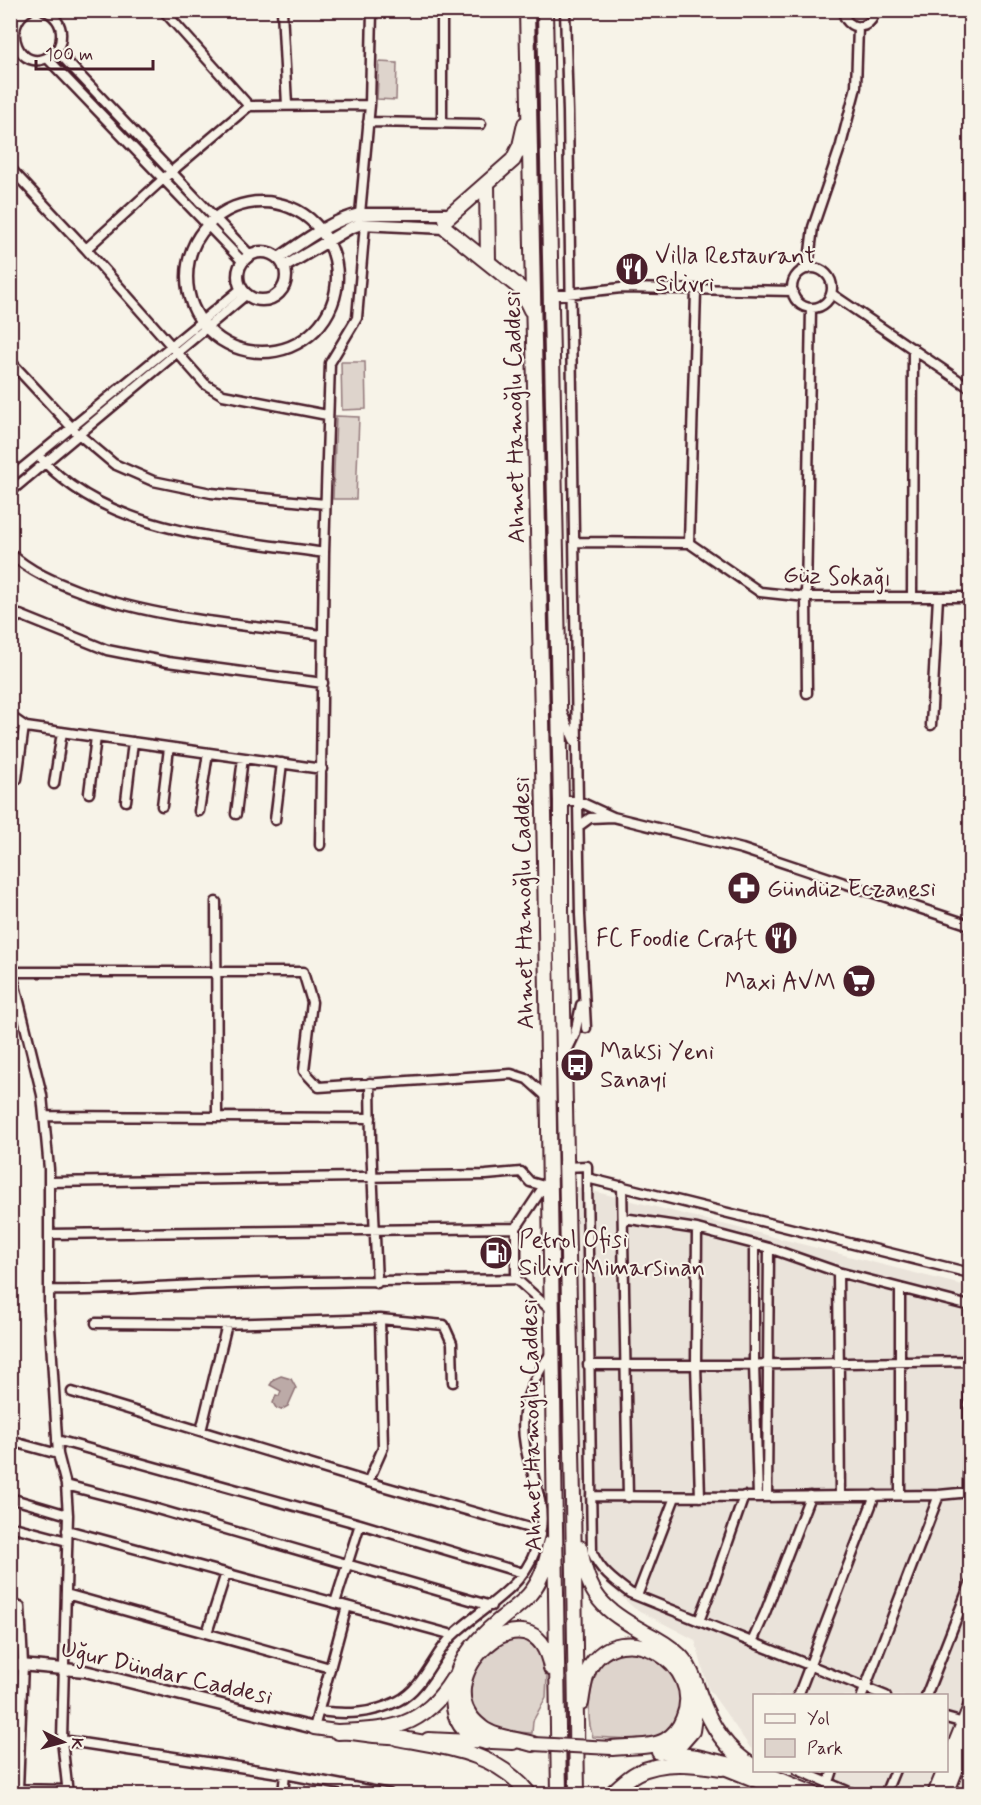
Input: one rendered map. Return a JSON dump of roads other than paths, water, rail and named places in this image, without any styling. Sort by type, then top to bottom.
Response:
[{"type":"highway","name":"Ahmet Hamoğlu Caddesi","points":[[527,10],[535,333],[548,1098],[547,1182],[553,1350],[559,1794]]},
{"type":"highway","name":"Ahmet Hamoğlu Caddesi","points":[[545,10],[561,801],[577,1794]]},
{"type":"highway","points":[[529,77],[526,120],[520,146],[513,160],[446,224],[520,288],[530,305],[535,333]]},
{"type":"highway","points":[[487,183],[488,262]]},
{"type":"highway","points":[[338,1732],[391,1728],[413,1720],[438,1700],[472,1647],[495,1624],[521,1604],[537,1584],[542,1574],[551,1539],[555,1485]]},
{"type":"highway","points":[[573,1499],[584,1570],[592,1591],[618,1617],[657,1639],[679,1655],[687,1665],[709,1720],[717,1733],[741,1759],[753,1767]]},
{"type":"highway","points":[[533,1744],[482,1728],[474,1721],[466,1706],[464,1686],[470,1665],[489,1642],[505,1634],[515,1631],[524,1633],[540,1641],[546,1647],[552,1669],[558,1736]]},
{"type":"highway","points":[[575,1737],[586,1678],[596,1660],[610,1649],[620,1645],[640,1646],[659,1652],[675,1667],[683,1681],[688,1702],[683,1721],[666,1740],[612,1748]]},
{"type":"highway","points":[[458,1669],[453,1698],[458,1720],[468,1734],[486,1742]]},
{"type":"highway","points":[[659,1752],[680,1746],[692,1731],[697,1701],[695,1682]]},
{"type":"highway","points":[[397,1737],[458,1750],[489,1761],[509,1773],[529,1794]]},
{"type":"highway","points":[[611,1794],[632,1776],[651,1768],[683,1764],[722,1768]]},
{"type":"main road","points":[[948,1761],[967,1724],[970,1706]]},
{"type":"main road","points":[[314,1728],[397,1737],[659,1752],[697,1756],[753,1769]]},
{"type":"main road","points":[[947,1794],[970,1735]]},
{"type":"main road","points":[[659,1752],[722,1768],[789,1794]]},
{"type":"main road","points":[[763,1772],[816,1794]]},
{"type":"main road","points":[[934,1794],[943,1772]]},
{"type":"street","points":[[29,10],[16,13],[11,39],[18,53],[32,60],[47,58],[60,44],[61,30],[55,18],[44,10]]},
{"type":"street","points":[[55,18],[63,10]]},
{"type":"street","points":[[164,10],[249,106]]},
{"type":"street","points":[[282,10],[287,105]]},
{"type":"street","points":[[320,845],[325,504],[330,363],[357,318],[370,105],[372,10]]},
{"type":"street","points":[[442,10],[442,123]]},
{"type":"street","points":[[565,10],[569,135],[578,801],[582,971],[586,1028]]},
{"type":"street","points":[[843,10],[848,23],[858,27],[868,24],[875,11],[970,11]]},
{"type":"street","points":[[808,269],[813,227],[841,145],[855,87],[858,27]]},
{"type":"street","points":[[56,50],[171,172],[212,223]]},
{"type":"street","points":[[10,60],[18,53]]},
{"type":"street","points":[[47,58],[164,179],[212,223],[246,259]]},
{"type":"street","points":[[86,249],[171,172],[249,106],[370,105]]},
{"type":"street","points":[[368,122],[481,124]]},
{"type":"street","points":[[10,168],[86,249],[206,384],[224,395],[327,415]]},
{"type":"street","points":[[265,201],[283,204],[299,211],[321,229],[334,254],[337,269],[335,295],[321,323],[304,339],[290,347],[271,352],[253,352],[233,347],[203,325],[188,301],[186,268],[192,249],[212,223],[234,206],[265,201]]},
{"type":"street","points":[[281,263],[321,229],[348,217],[446,224]]},
{"type":"street","points":[[281,263],[328,240],[362,219]]},
{"type":"street","points":[[265,252],[281,263],[285,283],[276,295],[261,300],[244,291],[239,272],[246,259],[265,252]]},
{"type":"street","points":[[808,269],[821,271],[831,280],[832,294],[824,305],[811,308],[799,303],[793,291],[798,275],[808,269]]},
{"type":"street","points":[[549,296],[621,288],[793,291]]},
{"type":"street","points":[[574,542],[690,543],[696,290]]},
{"type":"street","points":[[10,492],[177,353],[203,325],[244,291]]},
{"type":"street","points":[[832,294],[970,388]]},
{"type":"street","points":[[807,693],[806,597],[811,308]]},
{"type":"street","points":[[10,478],[170,345],[203,325]]},
{"type":"street","points":[[912,597],[913,348]]},
{"type":"street","points":[[10,361],[79,434],[114,464],[153,481],[211,493],[325,504]]},
{"type":"street","points":[[38,455],[72,486],[98,502],[145,522],[324,553]]},
{"type":"street","name":"Güz Sokağı","points":[[690,543],[760,592],[806,597],[970,597]]},
{"type":"street","points":[[10,553],[55,582],[112,603],[156,614],[323,635]]},
{"type":"street","points":[[931,725],[938,597]]},
{"type":"street","points":[[10,623],[20,615],[107,650],[168,663],[323,683]]},
{"type":"street","points":[[558,704],[577,746]]},
{"type":"street","points":[[10,716],[24,726],[322,769]]},
{"type":"street","points":[[17,778],[24,726]]},
{"type":"street","points":[[54,784],[62,732]]},
{"type":"street","points":[[89,793],[96,737]]},
{"type":"street","points":[[126,801],[133,742]]},
{"type":"street","points":[[162,806],[169,748]]},
{"type":"street","points":[[200,811],[208,753]]},
{"type":"street","points":[[236,814],[243,758]]},
{"type":"street","points":[[274,820],[282,764]]},
{"type":"street","points":[[561,801],[578,801],[613,817],[742,849],[970,925]]},
{"type":"street","points":[[579,826],[590,818],[613,817]]},
{"type":"street","points":[[216,902],[217,1116]]},
{"type":"street","points":[[564,1058],[575,1034],[580,1014],[582,971]]},
{"type":"street","points":[[10,1604],[20,1607],[23,1664],[14,1789],[68,1792],[62,1740],[68,1515],[66,1485],[57,1440],[49,1290],[49,1182],[42,1095],[11,973],[303,972],[312,1002],[304,1071],[319,1087],[511,1074],[527,1079],[548,1098]]},
{"type":"street","points":[[370,1083],[378,1283]]},
{"type":"street","points":[[44,1116],[371,1118]]},
{"type":"street","points":[[566,1167],[587,1166],[592,1552],[596,1561],[605,1574],[637,1596],[810,1665],[864,1691],[880,1694]]},
{"type":"street","points":[[49,1182],[486,1175],[521,1172],[530,1182],[547,1182]]},
{"type":"street","points":[[587,1178],[970,1273]]},
{"type":"street","points":[[516,1279],[516,1228],[547,1182]]},
{"type":"street","points":[[622,1186],[628,1497]]},
{"type":"street","points":[[591,1496],[763,1497],[969,1493],[970,1306],[838,1272],[769,1248],[697,1229],[623,1218]]},
{"type":"street","points":[[49,1234],[516,1228]]},
{"type":"street","points":[[697,1229],[696,1364],[700,1497]]},
{"type":"street","points":[[754,1244],[754,1364],[763,1497]]},
{"type":"street","points":[[763,1497],[769,1248]]},
{"type":"street","points":[[838,1272],[840,1496]]},
{"type":"street","points":[[49,1290],[87,1291],[226,1284],[516,1279],[551,1310]]},
{"type":"street","points":[[900,1288],[900,1495]]},
{"type":"street","points":[[368,1482],[383,1448],[380,1319]]},
{"type":"street","points":[[96,1323],[227,1324],[380,1319],[444,1325],[452,1343],[453,1382]]},
{"type":"street","points":[[201,1431],[227,1324]]},
{"type":"street","points":[[319,1711],[363,1713],[401,1700],[416,1686],[453,1635],[491,1606],[516,1583],[523,1573],[536,1549],[540,1531],[540,1501],[525,1450],[523,1421],[528,1393],[533,1381],[553,1350]]},
{"type":"street","points":[[588,1365],[767,1365],[970,1361]]},
{"type":"street","points":[[72,1392],[368,1482],[540,1531]]},
{"type":"street","points":[[57,1440],[360,1524],[523,1573]]},
{"type":"street","points":[[10,1441],[58,1454]]},
{"type":"street","points":[[66,1485],[143,1505],[491,1606]]},
{"type":"street","points":[[864,1691],[939,1495]]},
{"type":"street","points":[[699,1621],[744,1496]]},
{"type":"street","points":[[752,1642],[810,1496]]},
{"type":"street","points":[[798,1694],[875,1496]]},
{"type":"street","points":[[637,1596],[675,1497]]},
{"type":"street","points":[[10,1498],[68,1515]]},
{"type":"street","points":[[335,1603],[360,1524]]},
{"type":"street","points":[[10,1526],[67,1541]]},
{"type":"street","points":[[67,1530],[453,1635]]},
{"type":"street","points":[[207,1633],[225,1573]]},
{"type":"street","points":[[926,1694],[970,1584]]},
{"type":"street","points":[[66,1594],[330,1668]]},
{"type":"street","points":[[314,1728],[347,1606]]},
{"type":"street","name":"Uğur Dündar Caddesi","points":[[10,1664],[85,1671],[314,1728]]},
{"type":"street","points":[[948,1719],[967,1724]]},
{"type":"street","points":[[10,1729],[20,1730]]},
{"type":"street","points":[[62,1740],[285,1774],[389,1794]]},
{"type":"street","points":[[802,1772],[828,1785],[854,1794]]},
{"type":"street","points":[[828,1785],[832,1772]]},
{"type":"street","points":[[885,1794],[894,1772]]},
{"type":"street","points":[[283,1794],[285,1774]]},
{"type":"place","name":"Villa Restaurant Silivri","points":[[632,269]]},
{"type":"place","name":"Gündüz Eczanesi","points":[[744,888]]},
{"type":"place","name":"FC Foodie Craft","points":[[781,938]]},
{"type":"place","name":"Maxi AVM","points":[[859,981]]},
{"type":"place","name":"Maksi Yeni Sanayi","points":[[577,1065]]},
{"type":"place","name":"Petrol Ofisi Silivri Mimarsinan","points":[[496,1253]]}]
